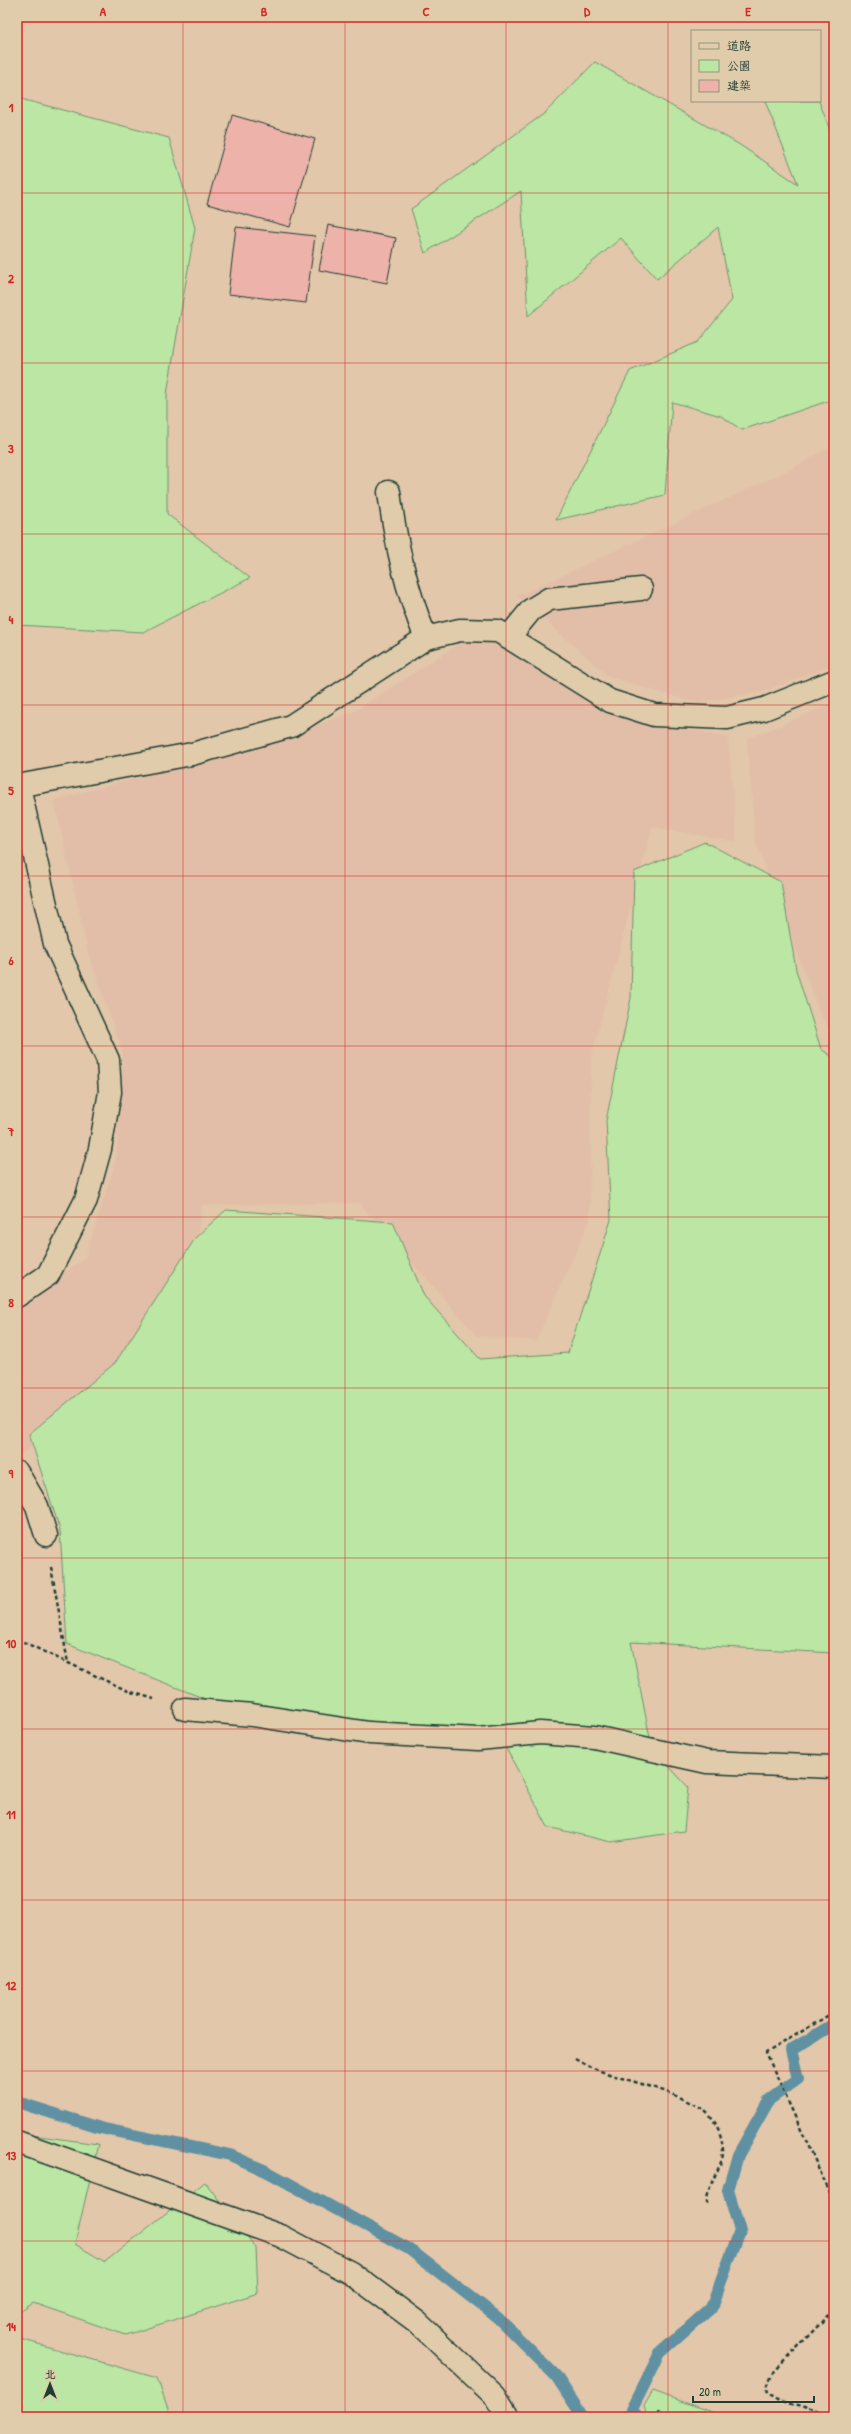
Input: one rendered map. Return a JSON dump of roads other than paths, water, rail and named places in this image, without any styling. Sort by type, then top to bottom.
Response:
[{"type":"street","points":[[389,492],[396,540],[410,601],[426,638]]},
{"type":"street","points":[[508,638],[531,610],[550,599],[641,589]]},
{"type":"street","points":[[17,1296],[48,1275],[86,1200],[100,1149],[110,1092],[108,1060],[55,944],[18,786],[192,754],[292,726],[426,638],[460,630],[498,631],[610,701],[654,716],[727,718],[764,710],[834,681]]},
{"type":"street","points":[[17,1472],[37,1506],[46,1535]]},
{"type":"street","points":[[185,1709],[252,1715],[369,1734],[478,1739],[540,1733],[594,1737],[707,1762],[834,1767]]},
{"type":"street","points":[[17,2142],[281,2236],[351,2273],[417,2322],[495,2396],[508,2417]]},
{"type":"waterway","points":[[636,2417],[632,2409],[660,2353],[711,2308],[740,2231],[728,2190],[738,2155],[769,2100],[798,2079],[791,2050],[834,2024]]},
{"type":"waterway","points":[[17,2102],[100,2128],[230,2155],[266,2171],[409,2249],[498,2318],[556,2376],[583,2417]]}]
